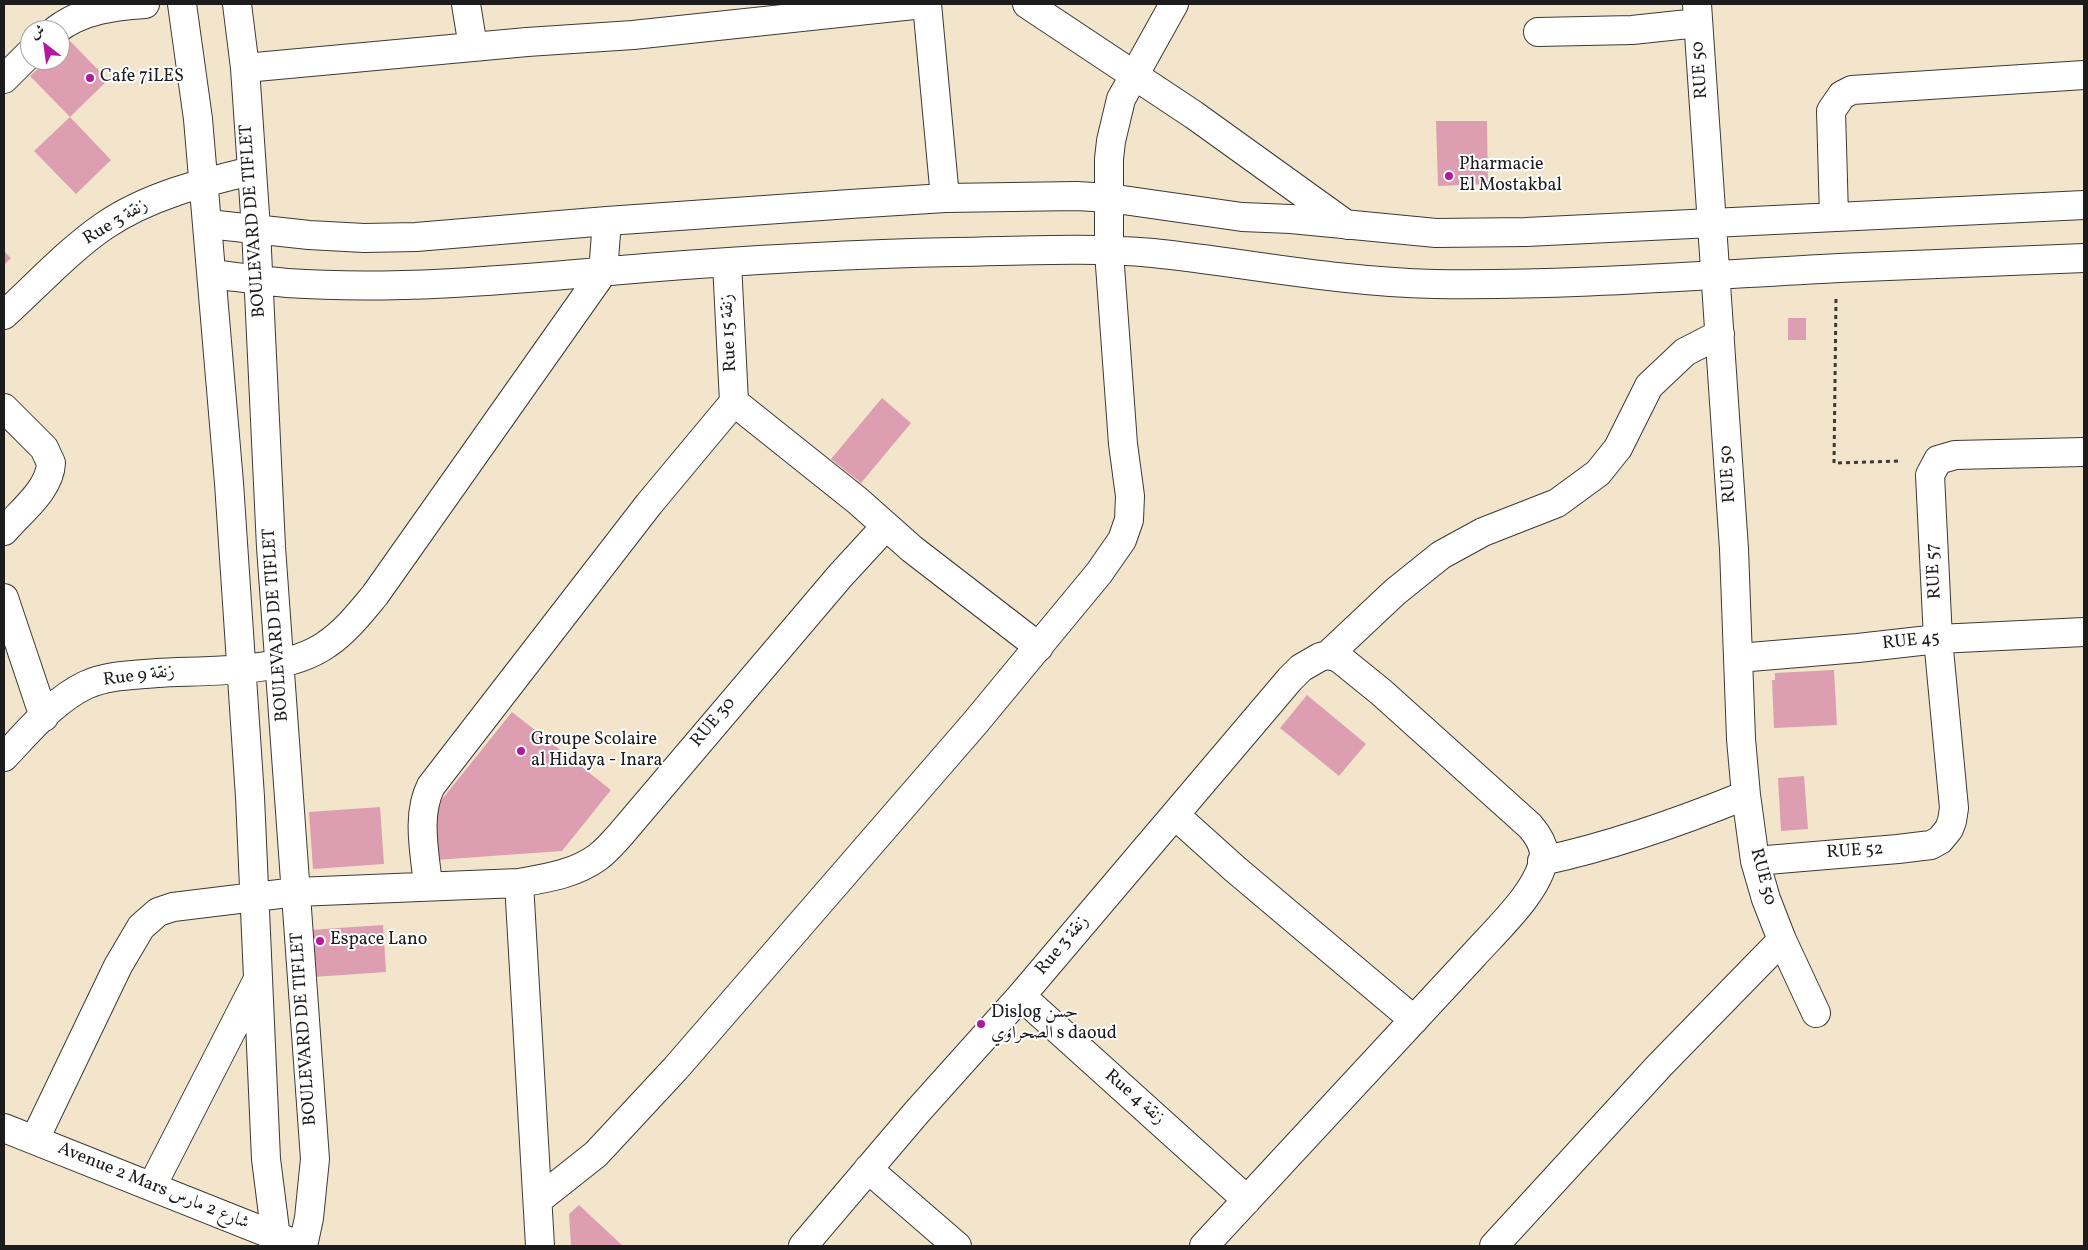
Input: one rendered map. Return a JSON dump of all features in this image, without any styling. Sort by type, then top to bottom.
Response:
[{"type":"street","points":[[70,22],[80,16],[101,9],[145,4]]},
{"type":"street","points":[[182,4],[198,118],[208,224],[242,668],[255,896],[266,1158],[276,1241]]},
{"type":"street","name":"BOULEVARD DE TIFLET","points":[[237,4],[245,68],[256,229],[271,538],[315,1158],[309,1218],[302,1246]]},
{"type":"street","points":[[466,4],[473,47]]},
{"type":"street","points":[[245,68],[473,47],[633,35],[925,4],[945,198]]},
{"type":"street","points":[[1027,4],[1194,115],[1348,226]]},
{"type":"street","points":[[538,1200],[596,1154],[644,1104],[1039,647],[1115,551],[1126,531],[1129,520],[1130,496],[1123,444],[1109,252],[1109,159],[1112,134],[1121,99],[1174,4]]},
{"type":"street","points":[[1538,32],[1632,30],[1697,13]]},
{"type":"street","name":"RUE 50","points":[[1697,13],[1734,548],[1741,740],[1746,795],[1755,861],[1766,899],[1782,940],[1816,1013]]},
{"type":"street","points":[[4,78],[20,63]]},
{"type":"street","points":[[1834,216],[1831,111],[1842,95],[1852,90],[2084,75]]},
{"type":"street","name":"Rue 3 زنقة","points":[[4,315],[81,243],[106,224],[131,210],[164,196],[204,182],[251,171]]},
{"type":"street","points":[[208,224],[337,237],[407,237],[945,198],[1077,196],[1109,198],[1242,217],[1291,219],[1348,226],[1454,233],[1712,225],[1834,216],[2084,205]]},
{"type":"street","points":[[603,272],[607,221]]},
{"type":"street","points":[[212,274],[258,280],[367,285],[946,252],[1109,252],[1148,253],[1332,277],[1390,282],[1494,284],[1715,276],[1837,268],[2084,258]]},
{"type":"street","name":"Rue 15 زنقة","points":[[727,263],[734,402]]},
{"type":"street","name":"Rue 9 زنقة","points":[[4,757],[44,717],[72,693],[99,680],[132,675],[280,664],[326,646],[355,620],[375,596],[603,272]]},
{"type":"street","name":"Rue 3 زنقة","points":[[803,1246],[868,1169],[1021,996],[1290,679],[1309,662],[1328,655],[1395,592],[1441,555],[1483,532],[1557,502],[1598,473],[1618,448],[1649,386],[1685,352],[1720,334]]},
{"type":"street","points":[[428,886],[423,817],[427,793],[434,780],[650,504],[734,402],[912,549],[1039,647]]},
{"type":"street","points":[[4,408],[46,452],[51,463],[48,478],[38,493],[4,531]]},
{"type":"street","points":[[1938,460],[1963,454],[2084,452]]},
{"type":"street","name":"RUE 57","points":[[1938,460],[1930,475],[1929,483],[1938,638],[1953,787],[1954,808],[1949,829]]},
{"type":"street","name":"RUE 30","points":[[35,1139],[110,982],[141,927],[151,917],[167,908],[255,896],[296,892],[519,882],[568,873],[599,856],[621,834],[808,613],[886,526]]},
{"type":"street","points":[[4,598],[44,717]]},
{"type":"street","name":"RUE 45","points":[[1738,658],[1858,648],[1938,638],[2084,632]]},
{"type":"street","points":[[1204,1246],[1515,909],[1540,872],[1544,852],[1542,844],[1530,826],[1381,692],[1340,658],[1328,655]]},
{"type":"street","points":[[1542,861],[1578,853],[1626,838],[1699,814],[1746,795]]},
{"type":"street","points":[[1174,815],[1414,1020]]},
{"type":"street","name":"RUE 52","points":[[1755,861],[1919,847],[1931,845],[1940,840],[1949,829]]},
{"type":"street","points":[[519,882],[540,1246]]},
{"type":"street","points":[[1494,1246],[1660,1065],[1782,940]]},
{"type":"street","points":[[152,1186],[259,978]]},
{"type":"street","name":"Rue 4 زنقة","points":[[1021,996],[1247,1200]]},
{"type":"street","name":"Avenue 2 Mars شارع 2 مارس","points":[[4,1128],[152,1186],[276,1241],[302,1246]]},
{"type":"street","points":[[868,1169],[957,1246]]},
{"type":"path","points":[[1837,268],[1834,464],[1938,460]]},
{"type":"building","points":[[70,41],[108,80],[70,117],[30,76],[36,70],[70,70]]},
{"type":"building","points":[[70,117],[111,160],[76,194],[34,151]]},
{"type":"building","points":[[1436,121],[1487,121],[1488,184],[1438,186]]},
{"type":"building","points":[[4,251],[11,258],[4,265]]},
{"type":"building","points":[[1788,318],[1806,318],[1806,340],[1788,340]]},
{"type":"building","points":[[882,398],[911,423],[861,483],[831,459]]},
{"type":"building","points":[[1834,670],[1837,725],[1774,728],[1772,680],[1775,680],[1775,673]]},
{"type":"building","points":[[1307,695],[1366,744],[1339,776],[1280,728]]},
{"type":"building","name":"Groupe Scolaire al Hidaya - Inara","points":[[512,712],[611,790],[562,851],[435,860],[431,804],[439,803]]},
{"type":"building","points":[[1804,776],[1808,829],[1781,831],[1778,778]]},
{"type":"building","points":[[380,807],[384,864],[313,869],[309,812]]},
{"type":"building","points":[[383,925],[386,972],[313,977],[310,930]]},
{"type":"building","points":[[579,1205],[623,1246],[571,1246],[569,1214]]},
{"type":"place","name":"Cafe 7iLES","points":[[90,78]]},
{"type":"place","name":"Pharmacie El Mostakbal","points":[[1449,176]]},
{"type":"place","name":"Groupe Scolaire al Hidaya - Inara","points":[[521,751]]},
{"type":"place","name":"Espace Lano","points":[[320,941]]},
{"type":"place","name":"Dislog حسن الصحراوي s daoud","points":[[981,1024]]}]
